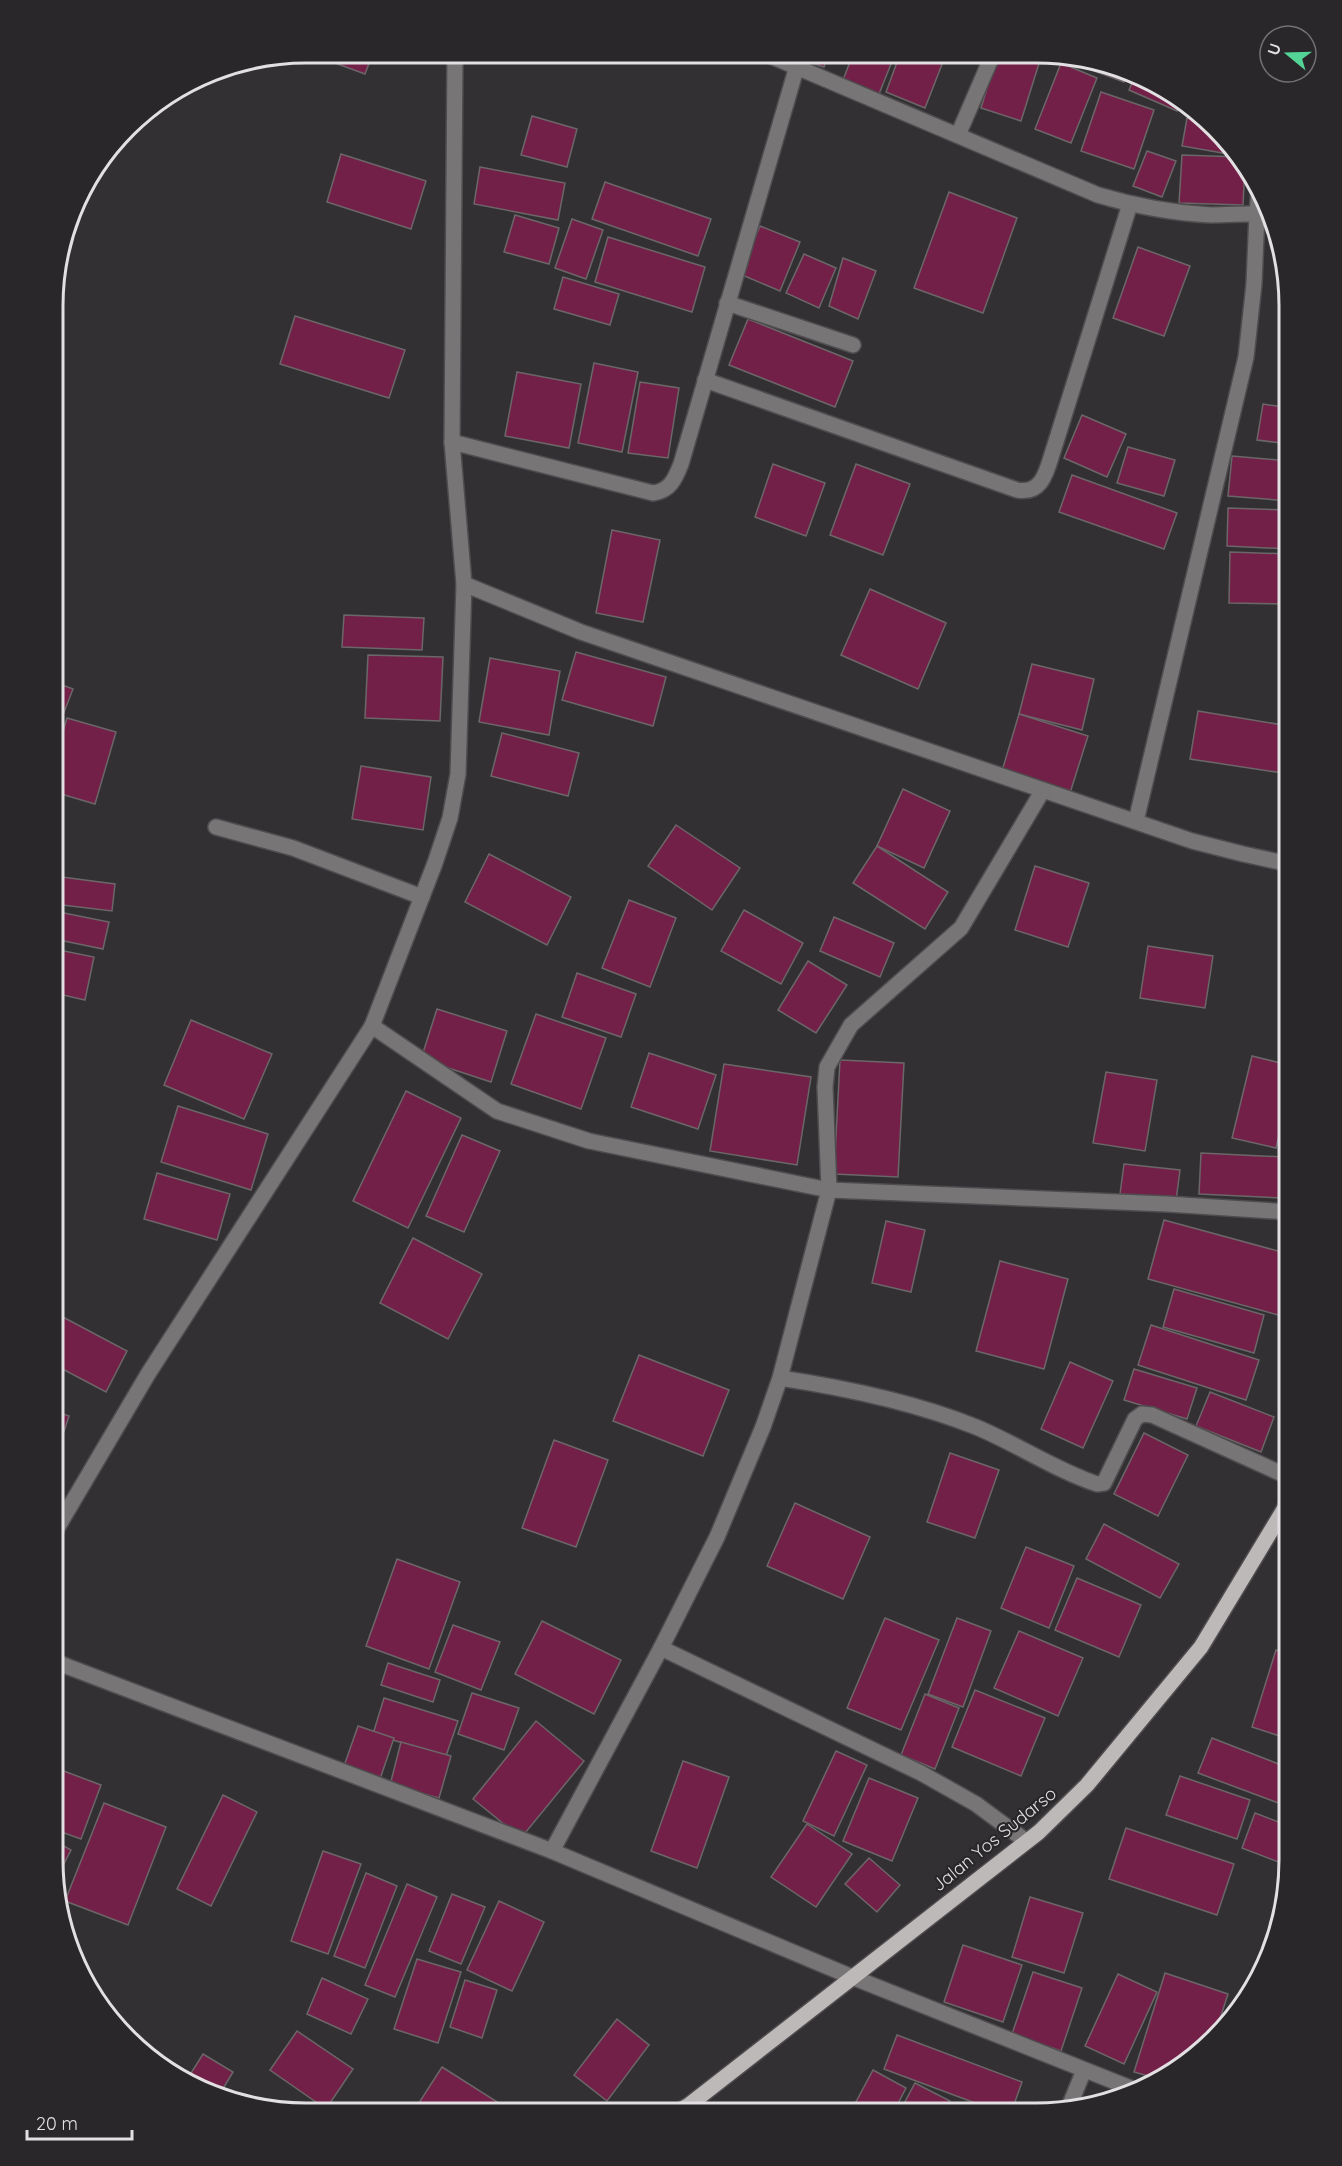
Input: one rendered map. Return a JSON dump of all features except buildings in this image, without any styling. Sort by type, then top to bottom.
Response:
[{"type":"main road","name":"Jalan Yos Sudarso","points":[[692,2103],[1039,1832],[1087,1785],[1201,1647],[1279,1518]]},
{"type":"street","points":[[63,1518],[148,1374],[372,1026],[423,897],[450,818],[458,774],[464,584],[452,442],[455,63]]},
{"type":"street","points":[[789,63],[1098,195],[1167,211],[1200,214],[1260,214]]},
{"type":"street","points":[[958,135],[989,63]]},
{"type":"street","points":[[452,442],[653,494],[662,492],[676,478],[797,66]]},
{"type":"street","points":[[705,380],[1017,490],[1035,489],[1044,478],[1130,204]]},
{"type":"street","points":[[1136,821],[1246,357],[1263,221]]},
{"type":"street","points":[[727,303],[853,345]]},
{"type":"street","points":[[464,584],[581,633],[1202,843],[1279,862]]},
{"type":"street","points":[[552,1851],[661,1648],[717,1537],[763,1427],[780,1378],[829,1190],[825,1087],[827,1067],[851,1025],[961,928],[1043,790]]},
{"type":"street","points":[[216,827],[293,848],[423,897]]},
{"type":"street","points":[[372,1026],[497,1111],[589,1142],[829,1190],[1167,1204],[1279,1211]]},
{"type":"street","points":[[780,1378],[841,1387],[926,1410],[976,1427],[1096,1484],[1104,1483],[1135,1419],[1142,1414],[1152,1415],[1279,1472]]},
{"type":"street","points":[[661,1648],[921,1773],[976,1804],[1026,1840]]},
{"type":"street","points":[[63,1665],[552,1851],[852,1977],[1125,2086]]},
{"type":"street","points":[[1072,2100],[1084,2070]]}]
